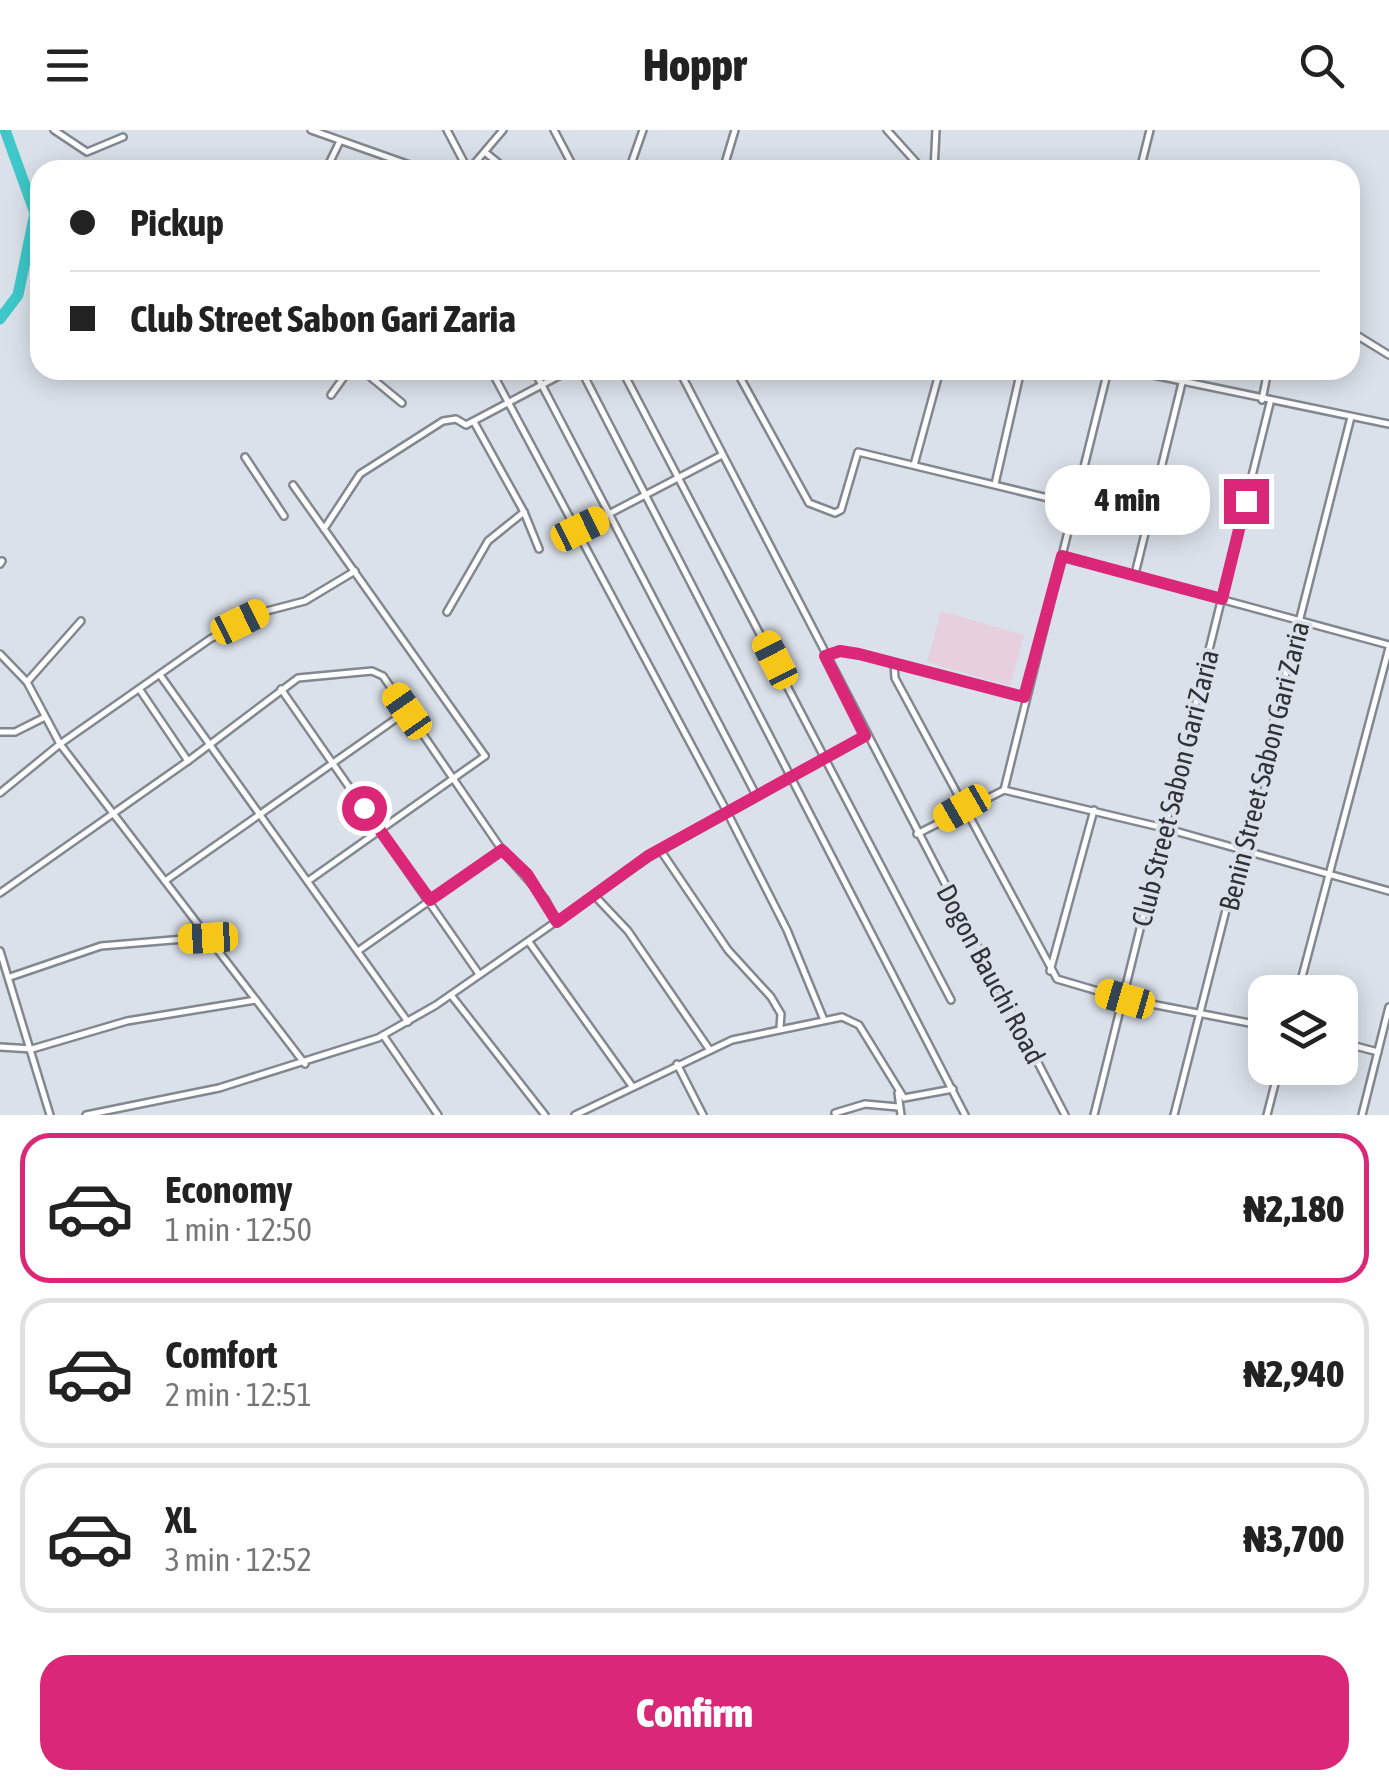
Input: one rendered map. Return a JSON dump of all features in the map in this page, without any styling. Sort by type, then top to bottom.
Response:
[{"type":"street","points":[[54,130],[87,152],[123,137]]},
{"type":"street","points":[[311,130],[395,160]]},
{"type":"street","points":[[446,130],[462,160]]},
{"type":"street","points":[[477,160],[503,130]]},
{"type":"street","points":[[563,130],[556,134],[570,160]]},
{"type":"street","points":[[633,160],[644,130]]},
{"type":"street","points":[[726,160],[735,130]]},
{"type":"street","points":[[887,130],[914,160]]},
{"type":"street","points":[[934,160],[936,130]]},
{"type":"street","points":[[1142,160],[1150,130]]},
{"type":"street","points":[[332,160],[340,141]]},
{"type":"street","points":[[485,152],[494,160]]},
{"type":"street","points":[[1360,337],[1389,355]]},
{"type":"street","points":[[330,395],[341,380]]},
{"type":"street","points":[[374,380],[402,404]]},
{"type":"street","points":[[496,380],[580,529],[726,810],[787,930],[824,1020]]},
{"type":"street","points":[[540,380],[612,512],[756,795]]},
{"type":"street","points":[[324,529],[352,483],[370,466],[444,421],[456,419],[466,425],[550,380]]},
{"type":"street","points":[[587,380],[965,1115]]},
{"type":"street","points":[[627,380],[951,1000]]},
{"type":"street","name":"Dogon Bauchi Road","points":[[684,380],[865,736],[1065,1115]]},
{"type":"street","points":[[742,380],[812,506],[835,514],[841,510],[858,452],[1077,505]]},
{"type":"street","points":[[914,465],[937,380]]},
{"type":"street","points":[[994,484],[1020,380]]},
{"type":"street","points":[[1004,790],[1106,380]]},
{"type":"street","points":[[1173,380],[1389,424]]},
{"type":"street","name":"Club Street Sabon Gari Zaria","points":[[1094,1115],[1222,599],[1267,380]]},
{"type":"street","points":[[1135,574],[1182,382]]},
{"type":"street","name":"Benin Street Sabon Gari Zaria","points":[[1174,1115],[1224,931],[1240,849],[1351,416]]},
{"type":"street","points":[[473,421],[524,512],[540,550]]},
{"type":"street","points":[[580,529],[722,454]]},
{"type":"street","points":[[245,458],[284,516]]},
{"type":"street","points":[[292,484],[486,755],[308,881]]},
{"type":"street","points":[[446,612],[488,541],[524,512]]},
{"type":"street","points":[[1062,556],[1389,647],[1302,975]]},
{"type":"street","points":[[0,793],[60,744],[240,622],[305,601],[355,571]]},
{"type":"street","points":[[27,682],[81,620]]},
{"type":"street","points":[[825,656],[840,651],[1024,697]]},
{"type":"street","points":[[0,654],[27,682],[60,744],[305,1064]]},
{"type":"street","points":[[894,664],[894,678],[1056,979],[1125,999],[1248,1023]]},
{"type":"street","points":[[0,893],[188,762],[301,676],[376,672],[502,850],[527,874],[557,922]]},
{"type":"street","points":[[160,675],[408,1022]]},
{"type":"street","points":[[139,689],[188,762]]},
{"type":"street","points":[[282,689],[480,975]]},
{"type":"street","points":[[164,881],[407,711]]},
{"type":"street","points":[[0,732],[15,732],[45,717]]},
{"type":"street","points":[[86,1115],[219,1088],[305,1064],[382,1035],[451,995],[660,850],[865,736]]},
{"type":"street","points":[[917,834],[1004,790],[1164,828],[1389,891]]},
{"type":"street","points":[[1050,971],[1094,810]]},
{"type":"street","points":[[358,951],[502,850]]},
{"type":"street","points":[[660,850],[728,950],[771,997],[781,1014],[780,1027]]},
{"type":"street","points":[[594,894],[628,931],[709,1048]]},
{"type":"street","points":[[10,977],[101,946],[208,938]]},
{"type":"street","points":[[529,941],[632,1086]]},
{"type":"street","points":[[0,951],[50,1115]]},
{"type":"street","points":[[451,995],[545,1115]]},
{"type":"street","points":[[0,1048],[32,1050],[127,1021],[256,1000]]},
{"type":"street","points":[[1362,1115],[1385,1038],[1389,1007]]},
{"type":"street","points":[[575,1115],[709,1048],[780,1027],[842,1017],[859,1025],[898,1092],[910,1099],[953,1089]]},
{"type":"street","points":[[382,1035],[438,1115]]},
{"type":"street","points":[[1358,1047],[1378,1052]]},
{"type":"street","points":[[677,1064],[703,1115]]},
{"type":"street","points":[[1267,1115],[1275,1085]]},
{"type":"street","points":[[898,1092],[900,1115]]},
{"type":"street","points":[[835,1113],[865,1104],[898,1106]]},
{"type":"shaded area","points":[[941,611],[1024,635],[1010,686],[927,662]]},
{"type":"waterway","points":[[5,130],[30,199]]},
{"type":"waterway","points":[[0,319],[18,295],[30,237]]},
{"type":"route","points":[[364,808],[430,900],[502,850],[527,874],[557,922],[648,856],[865,736],[825,656],[840,651],[859,654],[1024,697],[1062,556],[1222,599],[1246,501]]}]
